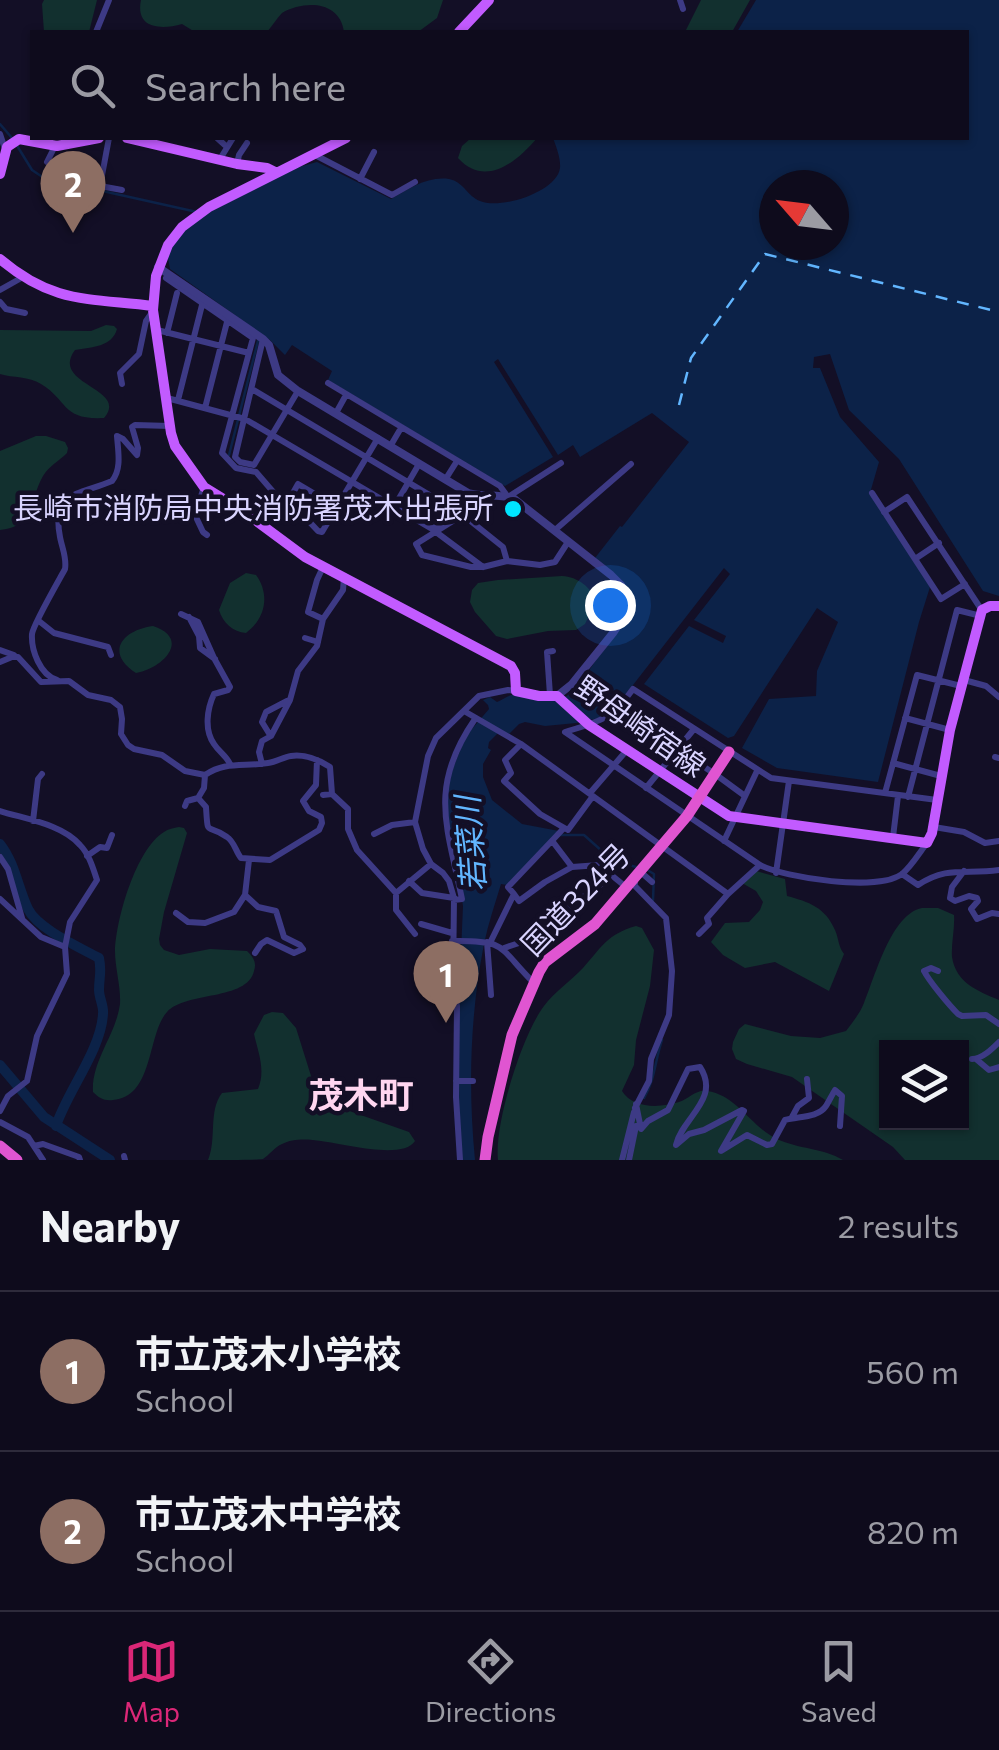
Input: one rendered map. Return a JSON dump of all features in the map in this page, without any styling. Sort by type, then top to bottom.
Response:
[{"type":"highway","name":"国道324号","points":[[485,1160],[512,1035],[545,962],[594,924],[687,816],[729,752]]},
{"type":"highway","points":[[0,1146],[17,1160]]},
{"type":"main road","points":[[461,30],[488,0]]},
{"type":"main road","points":[[0,174],[11,144],[56,146],[87,140]]},
{"type":"main road","points":[[342,140],[200,213],[175,235],[162,255],[154,283],[154,308],[172,399],[170,426],[175,446],[204,487],[305,557],[512,666],[516,691]]},
{"type":"main road","points":[[170,142],[222,160],[239,158],[275,172]]},
{"type":"main road","points":[[0,259],[22,277],[63,296],[154,308]]},
{"type":"main road","points":[[927,843],[934,828],[950,730],[981,613],[990,606],[999,606]]},
{"type":"main road","name":"野母崎宿線","points":[[516,691],[554,696],[586,723],[735,818],[927,843]]},
{"type":"street","points":[[97,30],[109,0]]},
{"type":"street","points":[[680,0],[682,9]]},
{"type":"street","points":[[0,134],[11,144]]},
{"type":"street","points":[[108,140],[100,186],[122,190]]},
{"type":"street","points":[[219,140],[227,147]]},
{"type":"street","points":[[222,160],[232,140]]},
{"type":"street","points":[[239,158],[247,143]]},
{"type":"street","points":[[56,146],[47,162],[50,164],[102,174]]},
{"type":"street","points":[[360,178],[374,152]]},
{"type":"street","points":[[314,154],[392,195],[416,182]]},
{"type":"street","points":[[158,267],[263,339],[269,345],[278,375],[298,391],[468,493],[508,497],[561,464]]},
{"type":"street","points":[[0,290],[22,277]]},
{"type":"street","points":[[166,278],[253,338],[239,417],[235,457],[240,462],[254,464],[298,391]]},
{"type":"street","points":[[177,292],[161,332],[249,353]]},
{"type":"street","points":[[0,302],[6,309],[24,313]]},
{"type":"street","points":[[202,304],[172,399],[239,417],[272,434],[434,530],[483,567]]},
{"type":"street","points":[[122,384],[120,373],[137,357],[146,321],[154,308]]},
{"type":"street","points":[[207,418],[227,321]]},
{"type":"street","points":[[254,521],[277,493],[256,472],[236,468],[222,453],[252,389],[263,339]]},
{"type":"street","points":[[328,383],[500,486],[508,497],[621,585],[627,608],[623,619],[572,684],[554,696],[547,652],[553,650]]},
{"type":"street","points":[[252,389],[461,514],[503,547],[507,561]]},
{"type":"street","points":[[336,413],[346,394]]},
{"type":"street","points":[[58,681],[46,676],[38,661],[32,632],[65,569],[58,525],[60,506],[70,496],[112,481],[118,464],[117,436],[136,455],[132,427],[170,426]]},
{"type":"street","points":[[390,445],[401,428]]},
{"type":"street","points":[[338,507],[298,484],[289,500],[322,532],[338,507],[378,438]]},
{"type":"street","points":[[445,480],[457,461]]},
{"type":"street","points":[[394,508],[419,464]]},
{"type":"street","points":[[555,530],[631,464]]},
{"type":"street","points":[[204,487],[195,515],[207,535]]},
{"type":"street","points":[[872,494],[941,599],[965,584]]},
{"type":"street","points":[[483,496],[480,504],[416,544],[422,556],[471,567],[507,561],[549,564],[568,542]]},
{"type":"street","points":[[884,512],[906,497],[981,613]]},
{"type":"street","points":[[914,559],[939,543]]},
{"type":"street","points":[[322,619],[308,612],[323,567]]},
{"type":"street","points":[[262,764],[262,741],[270,736],[290,700],[298,671],[318,642],[322,619],[343,590],[344,578]]},
{"type":"street","points":[[893,838],[957,610],[981,613]]},
{"type":"street","points":[[185,615],[198,636],[200,648],[215,660],[230,687],[214,694],[210,701],[208,730],[230,764]]},
{"type":"street","points":[[38,621],[54,634],[108,647],[111,655]]},
{"type":"street","points":[[306,638],[318,642]]},
{"type":"street","points":[[0,650],[21,658],[41,682],[74,683],[88,695],[117,704],[122,712],[122,737],[130,747],[162,755],[185,771],[204,775],[222,765],[280,762],[292,756],[316,760],[332,770],[332,794],[348,809],[348,831],[357,850],[396,893],[396,910],[416,934]]},
{"type":"street","points":[[0,662],[14,656]]},
{"type":"street","points":[[885,794],[916,675],[986,686],[999,697]]},
{"type":"street","points":[[927,843],[902,874],[860,882],[815,880],[776,872],[760,866],[565,732],[610,716],[633,688],[771,778],[937,800]]},
{"type":"street","points":[[460,1160],[457,1006],[452,982],[454,899],[449,880],[431,864],[415,822],[431,746],[440,732],[479,696],[516,691]]},
{"type":"street","points":[[270,736],[262,722],[266,712],[290,700]]},
{"type":"street","points":[[616,710],[745,796]]},
{"type":"street","points":[[464,711],[521,744],[728,894]]},
{"type":"street","points":[[904,718],[950,730]]},
{"type":"street","points":[[409,881],[422,893],[462,899],[444,813],[455,752],[476,720]]},
{"type":"street","points":[[646,788],[694,728]]},
{"type":"street","points":[[521,744],[505,760],[511,773],[504,781],[559,835],[572,866]]},
{"type":"street","points":[[519,901],[508,886],[568,830],[627,750]]},
{"type":"street","points":[[198,798],[206,807],[210,829],[229,838],[240,857],[270,860],[318,830],[322,823],[321,817],[303,801],[316,785],[316,760]]},
{"type":"street","points":[[893,763],[942,776]]},
{"type":"street","points":[[724,842],[757,771]]},
{"type":"street","points":[[33,821],[42,774]]},
{"type":"street","points":[[185,806],[186,801],[198,798],[204,788],[204,775]]},
{"type":"street","points":[[776,872],[789,781]]},
{"type":"street","points":[[322,795],[332,794]]},
{"type":"street","points":[[0,811],[75,840],[97,880],[70,922],[65,945],[67,974],[37,1036],[27,1080],[6,1098],[0,1111]]},
{"type":"street","points":[[374,834],[392,825],[415,822]]},
{"type":"street","points":[[934,828],[964,832],[985,842],[999,841]]},
{"type":"street","points":[[87,856],[100,847],[107,848],[112,835]]},
{"type":"street","points":[[0,856],[8,868],[22,920]]},
{"type":"street","points":[[176,913],[190,922],[205,922],[234,912],[245,895],[249,860]]},
{"type":"street","points":[[396,893],[431,864]]},
{"type":"street","points":[[491,996],[487,942],[519,901],[572,866],[599,864],[626,887]]},
{"type":"street","points":[[700,934],[728,894],[760,866]]},
{"type":"street","points":[[626,1160],[635,1137],[635,1108],[650,1082],[652,1059],[669,1015],[672,971],[666,918],[634,885],[641,870],[652,882]]},
{"type":"street","points":[[902,874],[918,885],[935,874],[999,870]]},
{"type":"street","points":[[964,871],[952,887],[950,898],[977,898],[972,909],[976,919],[999,914]]},
{"type":"street","points":[[504,948],[522,942],[612,876]]},
{"type":"street","points":[[245,895],[258,906],[276,912],[284,937],[303,949],[294,953],[268,940],[256,953]]},
{"type":"street","points":[[0,900],[41,937],[65,945]]},
{"type":"street","points":[[421,924],[455,938],[504,948],[534,982]]},
{"type":"street","points":[[938,971],[931,968],[924,974],[958,1014],[986,1015],[999,1024]]},
{"type":"street","points":[[999,1042],[974,1059],[990,1070],[999,1067]]},
{"type":"street","points":[[635,1108],[640,1129],[672,1106],[688,1069],[700,1067],[707,1080],[704,1097],[676,1145],[689,1134],[742,1110],[721,1151],[747,1134],[772,1144],[780,1126],[792,1118],[818,1113],[835,1090],[842,1096],[840,1126]]},
{"type":"street","points":[[792,1118],[798,1106],[809,1098],[807,1079]]},
{"type":"street","points":[[457,1081],[473,1081]]},
{"type":"street","points":[[0,1122],[25,1134],[44,1160]]},
{"type":"street","points":[[34,1146],[42,1144],[80,1160]]},
{"type":"green space","points":[[44,0],[97,0],[90,30],[44,30]]},
{"type":"green space","points":[[141,0],[443,0],[437,18],[421,30],[343,30],[336,14],[311,5],[282,13],[269,30],[192,30],[182,24],[158,27],[146,22],[140,10]]},
{"type":"green space","points":[[701,0],[750,0],[733,30],[686,30]]},
{"type":"green space","points":[[469,140],[535,140],[510,163],[490,171],[468,167],[458,158]]},
{"type":"green space","points":[[106,325],[117,329],[111,339],[75,350],[70,362],[72,371],[107,400],[109,408],[104,418],[73,413],[36,381],[0,374],[0,330],[91,331]]},
{"type":"green space","points":[[36,436],[65,442],[67,453],[43,476],[26,517],[11,528],[0,530],[0,451]]},
{"type":"green space","points":[[246,573],[256,575],[260,582],[264,606],[246,633],[229,626],[219,610],[230,583]]},
{"type":"green space","points":[[562,576],[583,584],[596,601],[585,624],[576,630],[507,639],[496,636],[470,602],[478,583]]},
{"type":"green space","points":[[153,626],[165,632],[172,646],[155,666],[136,673],[121,657],[121,643],[133,632]]},
{"type":"green space","points":[[179,827],[187,833],[164,912],[160,945],[179,955],[210,949],[247,951],[254,960],[254,971],[240,987],[176,1005],[167,1012],[136,1088],[126,1096],[104,1099],[93,1092],[93,1081],[120,1004],[115,951],[119,921],[145,853],[164,832]]},
{"type":"green space","points":[[756,871],[785,879],[787,896],[816,907],[831,922],[844,954],[829,991],[775,962],[745,968],[723,955],[711,942],[725,923],[749,922],[760,910],[763,902],[756,891],[742,883]]},
{"type":"green space","points":[[922,908],[938,908],[954,915],[954,966],[969,985],[999,1000],[999,1160],[905,1160],[893,1147],[792,1077],[736,1059],[733,1042],[745,1024],[791,1036],[820,1038],[846,1031],[862,1007],[901,922]]},
{"type":"green space","points":[[636,926],[642,928],[654,950],[634,1065],[622,1091],[627,1097],[656,1106],[679,1102],[699,1091],[718,1094],[777,1139],[843,1160],[498,1160],[505,1103],[536,1019],[548,1001],[605,943]]},
{"type":"green space","points":[[283,1013],[296,1028],[317,1095],[338,1107],[409,1132],[415,1141],[408,1147],[386,1150],[296,1140],[279,1145],[263,1159],[208,1160],[215,1108],[222,1093],[258,1089],[261,1068],[254,1034],[264,1015]]},
{"type":"water","points":[[756,0],[999,0],[999,596],[983,591],[899,459],[849,410],[830,354],[814,357],[813,368],[820,368],[840,417],[879,462],[870,493],[930,587],[878,782],[777,768],[742,748],[769,699],[816,696],[817,671],[838,622],[817,608],[734,736],[728,738],[644,684],[689,626],[723,643],[726,636],[694,620],[730,574],[724,568],[633,685],[603,717],[545,726],[525,722],[509,734],[501,730],[489,742],[491,750],[483,764],[483,777],[492,800],[522,824],[559,831],[507,885],[501,884],[492,914],[479,971],[473,1025],[471,1106],[475,1160],[462,1160],[459,999],[463,906],[446,808],[451,773],[466,736],[489,709],[483,700],[490,697],[497,702],[518,694],[551,700],[569,695],[626,620],[630,599],[625,587],[595,558],[689,442],[652,413],[580,457],[573,445],[558,455],[498,359],[494,362],[553,457],[505,486],[328,380],[332,371],[292,345],[285,355],[270,340],[170,269],[167,253],[198,218],[287,170],[317,162],[391,199],[418,184],[449,179],[489,203],[513,201],[539,191],[557,177],[560,164],[554,140],[969,140],[969,30],[738,30]]},
{"type":"waterway","points":[[0,124],[12,138]]},
{"type":"waterway","points":[[16,144],[32,170],[44,178],[197,212]]},
{"type":"waterway","points":[[229,455],[259,337]]},
{"type":"waterway","points":[[560,835],[584,835],[612,860],[636,867]]},
{"type":"waterway","name":"若菜川","points":[[0,844],[33,916],[60,937],[99,958],[101,1028],[56,1126]]},
{"type":"waterway","points":[[649,871],[654,874],[653,900]]},
{"type":"waterway","points":[[644,1098],[662,1040]]},
{"type":"waterway","points":[[0,1065],[44,1117],[110,1160]]},
{"type":"ferry route","points":[[679,405],[691,358],[765,254],[999,312]]},
{"type":"place","name":"市立茂木中学校","points":[[73,233]]},
{"type":"place","name":"長崎市消防局中央消防署茂木出張所","points":[[513,509]]},
{"type":"place","name":"市立茂木小学校","points":[[446,1023]]},
{"type":"district","name":"茂木町","points":[[361,1096]]}]
